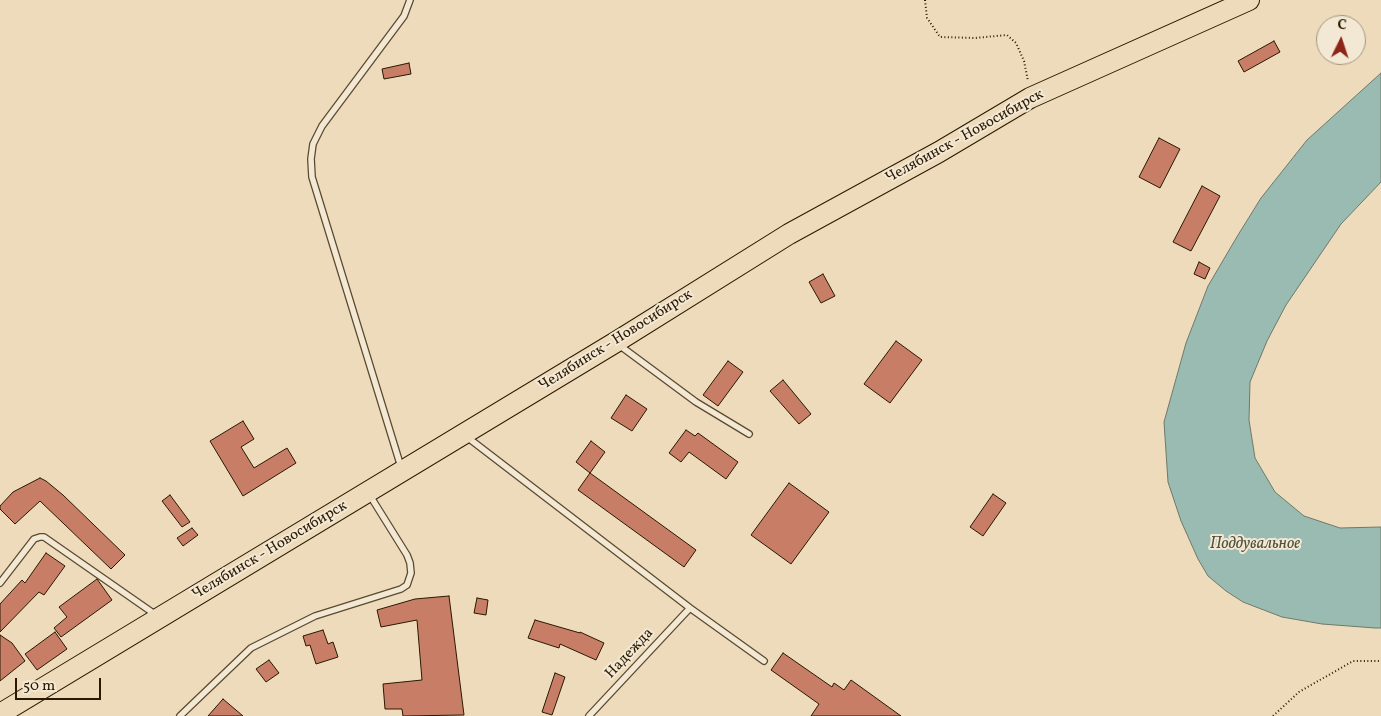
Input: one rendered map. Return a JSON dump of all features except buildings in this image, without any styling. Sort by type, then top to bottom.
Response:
[{"type":"highway","name":"Челябинск - Новосибирск","points":[[0,714],[616,342],[790,234],[939,152],[1030,98],[1249,0]]},
{"type":"lane","points":[[402,471],[312,177],[311,159],[313,144],[322,126],[404,16],[410,0]]},
{"type":"lane","points":[[616,342],[696,402],[749,434]]},
{"type":"lane","points":[[464,434],[690,608],[764,661]]},
{"type":"lane","points":[[180,716],[251,648],[315,616],[401,589],[407,585],[411,573],[408,555],[368,492]]},
{"type":"lane","points":[[0,584],[34,539],[40,536],[160,617]]},
{"type":"lane","name":"Надежда","points":[[589,716],[690,608]]},
{"type":"path","points":[[924,0],[927,18],[940,37],[975,38],[1007,35],[1016,42],[1024,60],[1030,98]]},
{"type":"path","points":[[1273,716],[1299,692],[1353,661],[1381,661]]},
{"type":"water","name":"Поддувальное","points":[[1381,73],[1381,182],[1341,224],[1286,305],[1267,341],[1250,382],[1249,420],[1255,458],[1275,492],[1304,516],[1340,528],[1381,527],[1381,628],[1375,628],[1322,624],[1282,617],[1243,602],[1208,576],[1181,521],[1168,482],[1164,422],[1186,343],[1208,286],[1261,198],[1307,140]]}]
